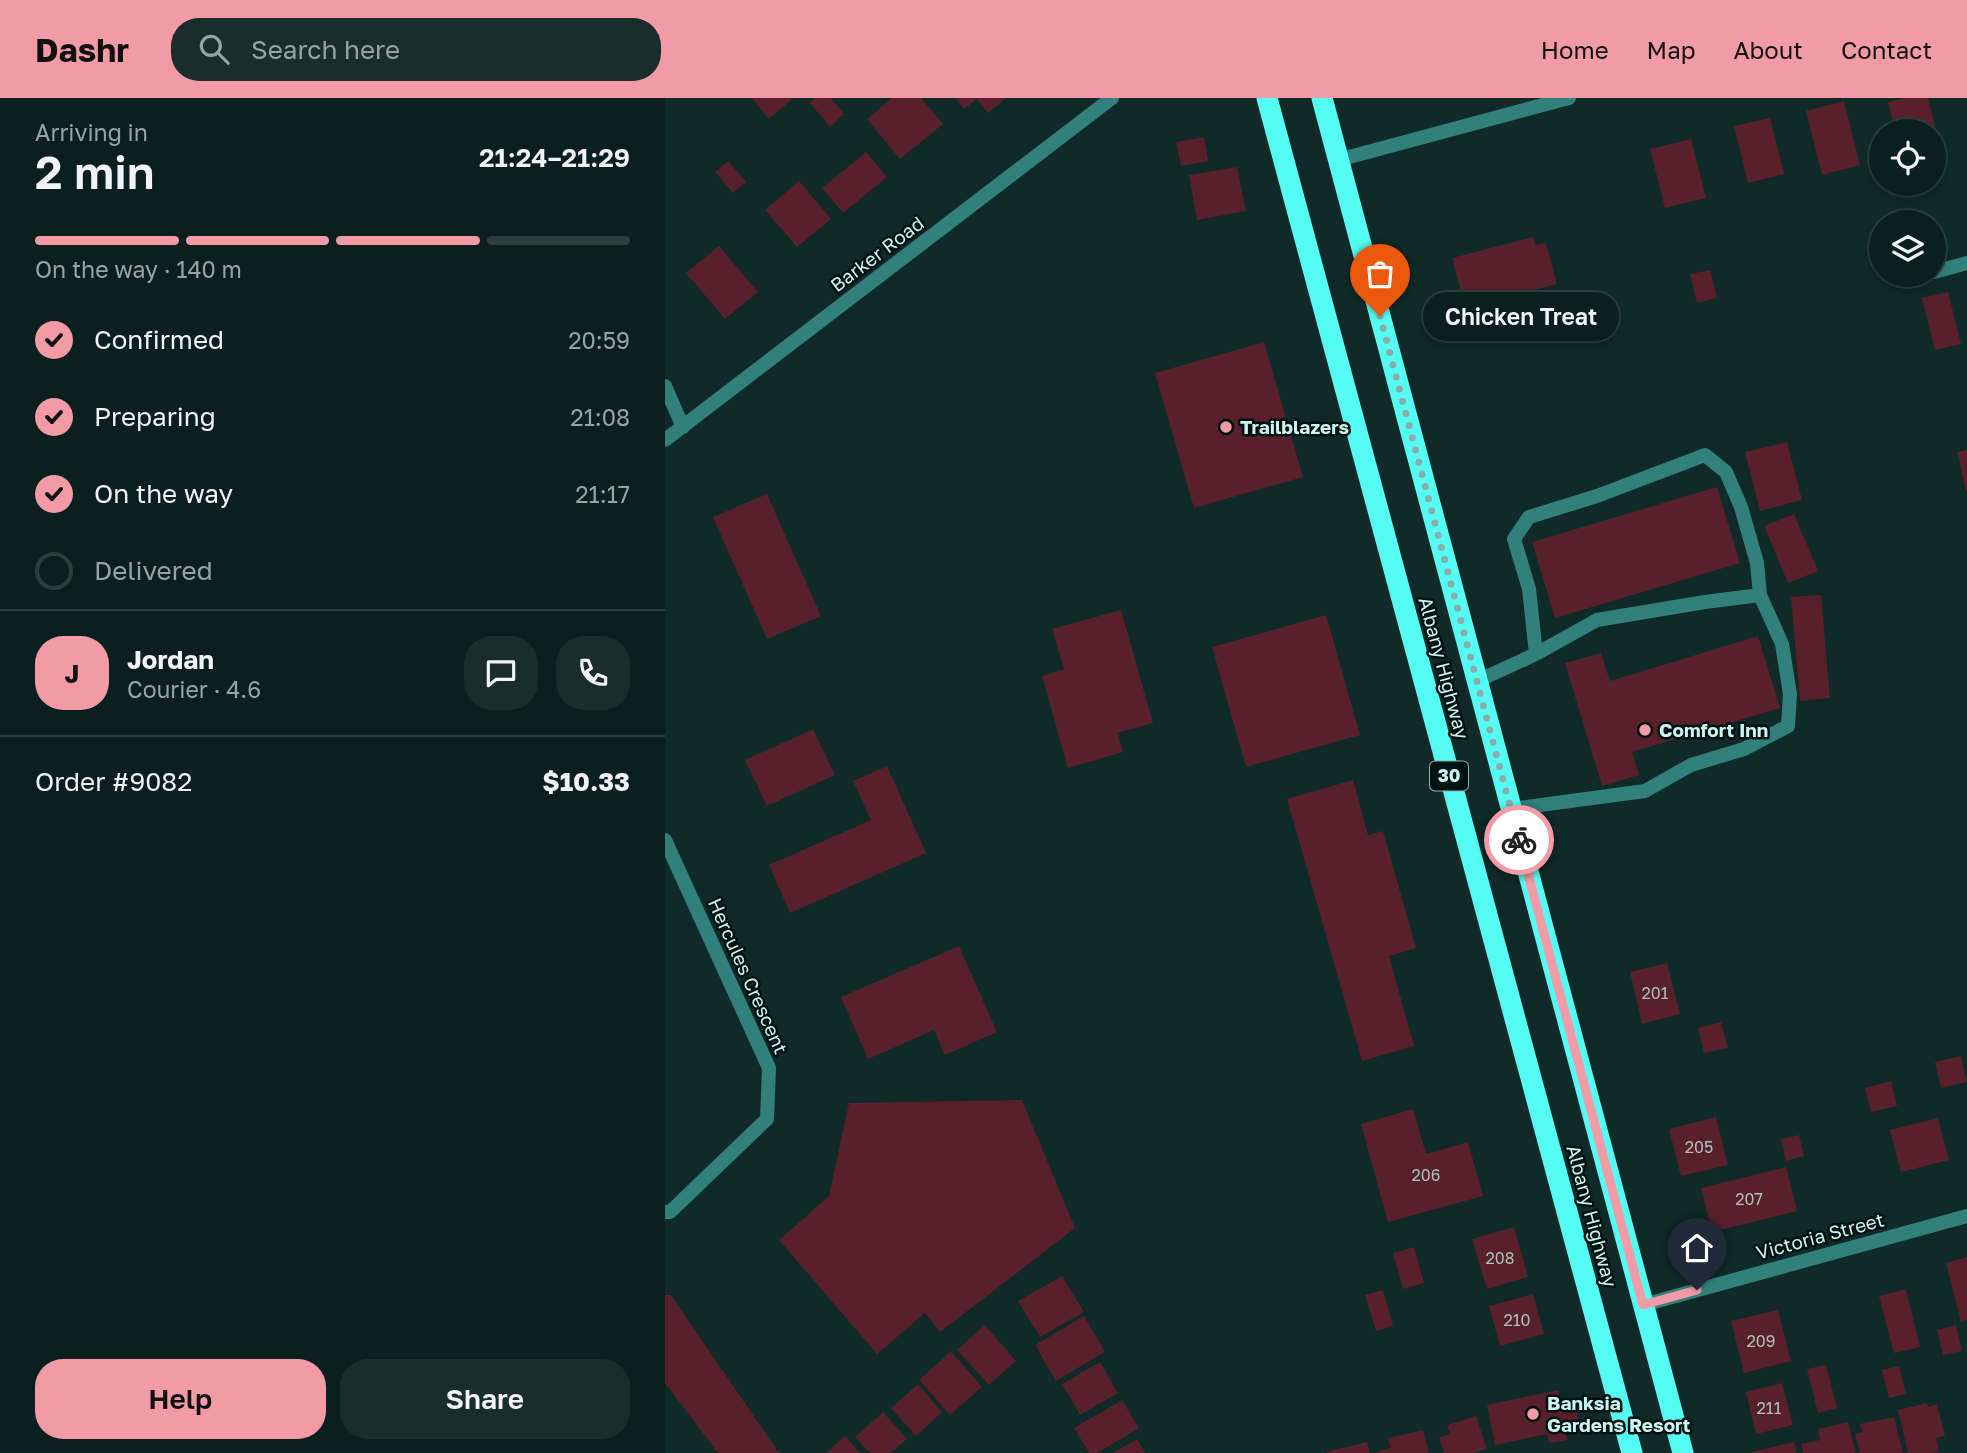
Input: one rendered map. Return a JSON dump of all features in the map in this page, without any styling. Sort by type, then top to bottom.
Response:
[{"type":"highway","name":"Albany Highway","points":[[1267,98],[1632,1453]]},
{"type":"highway","name":"Albany Highway","points":[[1322,98],[1683,1453]]},
{"type":"street","name":"Barker Road","points":[[665,440],[1112,98]]},
{"type":"street","points":[[1338,160],[1569,98]]},
{"type":"street","points":[[1946,269],[1967,263]]},
{"type":"street","points":[[665,386],[683,427]]},
{"type":"street","points":[[1511,809],[1645,791],[1692,765],[1744,749],[1788,726],[1790,694],[1782,644],[1760,595],[1757,563],[1741,507],[1726,472],[1705,455],[1597,496],[1529,517],[1514,539],[1529,589],[1536,654]]},
{"type":"street","points":[[1477,681],[1536,654],[1597,620],[1760,595]]},
{"type":"street","name":"Hercules Crescent","points":[[665,840],[769,1068],[767,1119],[670,1212],[665,1212]]},
{"type":"street","name":"Victoria Street","points":[[1643,1305],[1967,1216]]},
{"type":"building","points":[[752,98],[793,98],[769,119]]},
{"type":"building","points":[[815,98],[831,98],[844,114],[830,127],[810,103]]},
{"type":"building","points":[[892,98],[921,98],[943,124],[900,159],[867,119]]},
{"type":"building","points":[[955,98],[1006,98],[988,113],[977,99],[964,109]]},
{"type":"building","points":[[1905,98],[1928,98],[1933,119],[1892,119],[1888,102]]},
{"type":"building","points":[[1844,101],[1860,165],[1822,175],[1806,111]]},
{"type":"building","points":[[1770,118],[1784,174],[1748,183],[1734,126]]},
{"type":"building","points":[[1204,137],[1208,161],[1181,166],[1176,142]]},
{"type":"building","points":[[1691,139],[1706,198],[1665,208],[1650,149]]},
{"type":"building","points":[[866,152],[887,177],[843,213],[822,188]]},
{"type":"building","points":[[728,161],[746,182],[733,193],[715,172]]},
{"type":"building","points":[[1237,167],[1246,211],[1197,220],[1189,175]]},
{"type":"building","points":[[799,181],[831,219],[797,247],[765,210]]},
{"type":"building","points":[[1533,237],[1535,245],[1546,243],[1557,284],[1526,292],[1530,307],[1517,310],[1513,294],[1465,306],[1452,258]]},
{"type":"building","points":[[719,246],[758,292],[725,319],[686,273]]},
{"type":"building","points":[[1710,270],[1717,298],[1697,303],[1690,274]]},
{"type":"building","points":[[1948,292],[1961,344],[1935,350],[1922,298]]},
{"type":"building","points":[[1264,342],[1303,477],[1194,508],[1155,373]]},
{"type":"building","points":[[1787,442],[1802,500],[1760,511],[1745,452]]},
{"type":"building","points":[[1967,450],[1967,490],[1966,490],[1957,452]]},
{"type":"building","points":[[1717,487],[1740,563],[1555,618],[1532,542]]},
{"type":"building","points":[[767,494],[821,616],[767,639],[713,517]]},
{"type":"building","points":[[1794,514],[1818,571],[1788,583],[1764,526]]},
{"type":"building","points":[[1821,595],[1830,698],[1800,701],[1791,597]]},
{"type":"building","points":[[1121,610],[1153,723],[1117,733],[1123,752],[1068,768],[1042,676],[1064,669],[1052,629]]},
{"type":"building","points":[[1326,615],[1360,735],[1246,767],[1212,647]]},
{"type":"building","name":"Comfort Inn","points":[[1758,636],[1780,708],[1632,752],[1639,775],[1602,786],[1565,663],[1601,653],[1610,681]]},
{"type":"building","points":[[813,729],[835,775],[767,806],[745,760]]},
{"type":"building","points":[[887,766],[926,853],[790,913],[769,865],[871,820],[853,781]]},
{"type":"building","points":[[1353,780],[1368,835],[1383,831],[1416,948],[1389,956],[1414,1046],[1362,1061],[1287,799]]},
{"type":"building","points":[[959,946],[997,1032],[945,1055],[934,1030],[868,1059],[841,997]]},
{"type":"building","points":[[1667,963],[1680,1014],[1642,1024],[1630,972]]},
{"type":"building","points":[[1721,1022],[1728,1048],[1704,1053],[1698,1028]]},
{"type":"building","points":[[1961,1056],[1967,1082],[1941,1088],[1935,1062]]},
{"type":"building","points":[[1891,1081],[1897,1106],[1871,1112],[1865,1088]]},
{"type":"building","points":[[1022,1100],[1075,1228],[940,1332],[925,1313],[877,1354],[779,1240],[829,1196],[849,1103]]},
{"type":"building","points":[[1413,1109],[1426,1154],[1468,1142],[1483,1196],[1388,1222],[1361,1124]]},
{"type":"building","points":[[1716,1117],[1728,1165],[1681,1176],[1669,1129]]},
{"type":"building","points":[[1938,1118],[1949,1160],[1901,1172],[1890,1130]]},
{"type":"building","points":[[1799,1135],[1804,1156],[1786,1161],[1781,1139]]},
{"type":"building","points":[[1786,1167],[1797,1211],[1712,1232],[1701,1188]]},
{"type":"building","points":[[1514,1227],[1528,1277],[1487,1289],[1472,1239]]},
{"type":"building","points":[[1414,1247],[1424,1283],[1403,1289],[1393,1253]]},
{"type":"building","points":[[1967,1257],[1967,1320],[1961,1322],[1946,1263]]},
{"type":"building","points":[[1062,1276],[1084,1312],[1040,1337],[1018,1301]]},
{"type":"building","points":[[1906,1289],[1920,1347],[1894,1353],[1879,1296]]},
{"type":"building","points":[[1383,1290],[1393,1326],[1376,1331],[1365,1295]]},
{"type":"building","points":[[1533,1294],[1544,1334],[1500,1346],[1489,1306]]},
{"type":"building","points":[[665,1295],[671,1295],[779,1453],[718,1453],[665,1383]]},
{"type":"building","points":[[1778,1310],[1791,1361],[1744,1373],[1731,1321]]},
{"type":"building","points":[[1084,1316],[1105,1352],[1056,1381],[1035,1345]]},
{"type":"building","points":[[985,1325],[1016,1361],[989,1385],[957,1350]]},
{"type":"building","points":[[1956,1325],[1962,1351],[1943,1355],[1937,1330]]},
{"type":"building","points":[[951,1351],[982,1387],[950,1415],[919,1380]]},
{"type":"building","points":[[1100,1362],[1118,1393],[1080,1415],[1062,1384]]},
{"type":"building","points":[[1826,1365],[1837,1408],[1818,1413],[1807,1369]]},
{"type":"building","points":[[1899,1366],[1906,1394],[1889,1398],[1882,1370]]},
{"type":"building","points":[[1782,1383],[1793,1425],[1756,1434],[1746,1392]]},
{"type":"building","points":[[918,1384],[942,1412],[916,1436],[891,1408]]},
{"type":"building","name":"Banksia Gardens Resort","points":[[1558,1390],[1560,1400],[1574,1397],[1579,1424],[1564,1427],[1567,1440],[1549,1443],[1547,1434],[1495,1445],[1487,1405]]},
{"type":"building","points":[[1122,1400],[1139,1428],[1097,1453],[1089,1453],[1074,1428]]},
{"type":"building","points":[[1927,1403],[1928,1407],[1937,1404],[1945,1436],[1936,1438],[1939,1451],[1908,1453],[1898,1410]]},
{"type":"building","points":[[883,1412],[907,1439],[890,1453],[870,1453],[855,1437]]},
{"type":"building","points":[[1476,1416],[1487,1449],[1474,1453],[1444,1453],[1439,1437],[1450,1434],[1447,1425]]},
{"type":"building","points":[[1894,1417],[1903,1453],[1860,1453],[1855,1434],[1862,1432],[1860,1424]]},
{"type":"building","points":[[1848,1422],[1856,1453],[1803,1453],[1801,1444],[1820,1440],[1818,1429]]},
{"type":"building","points":[[1423,1430],[1429,1453],[1374,1453],[1390,1448],[1388,1438]]},
{"type":"building","points":[[845,1436],[860,1453],[826,1453]]},
{"type":"building","points":[[1137,1439],[1145,1453],[1113,1453]]},
{"type":"building","points":[[1367,1442],[1370,1453],[1326,1453],[1326,1452]]},
{"type":"building","points":[[1794,1442],[1797,1453],[1752,1453],[1752,1452]]},
{"type":"way so far","points":[[1380,316],[1519,840]]},
{"type":"place","name":"Chicken Treat","points":[[1380,316]]},
{"type":"place","name":"Trailblazers","points":[[1226,427]]},
{"type":"place","name":"Comfort Inn","points":[[1645,730]]},
{"type":"place","name":"Banksia Gardens Resort","points":[[1533,1414]]},
{"type":"route","points":[[1519,840],[1643,1305],[1697,1290]]}]
